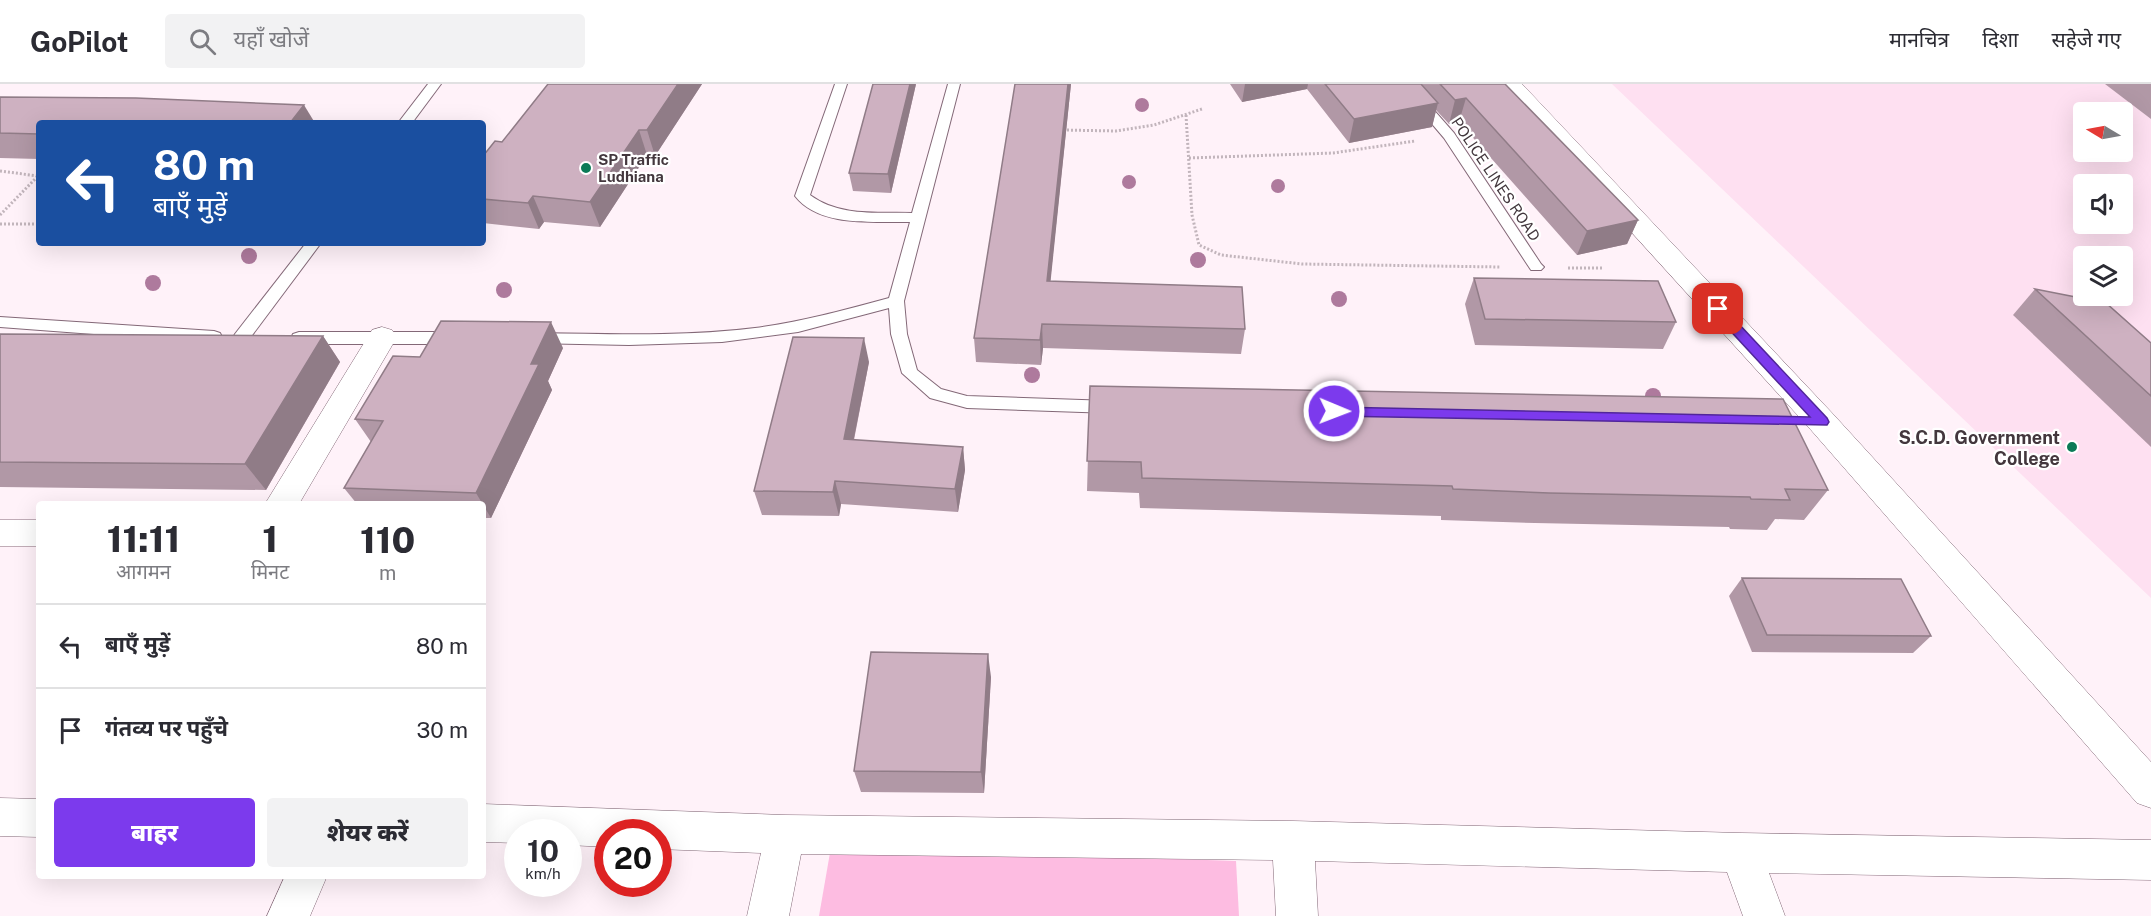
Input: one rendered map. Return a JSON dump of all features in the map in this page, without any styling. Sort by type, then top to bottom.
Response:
[{"type":"street","points":[[1509,84],[1811,421],[2151,790]]},
{"type":"street","points":[[284,501],[382,337]]},
{"type":"street","points":[[0,533],[36,533]]},
{"type":"street","points":[[0,818],[36,818]]},
{"type":"street","points":[[486,823],[785,834],[1293,841],[1742,854],[2151,860]]},
{"type":"street","points":[[768,916],[785,834]]},
{"type":"street","points":[[1293,841],[1297,916]]},
{"type":"street","points":[[1742,854],[1764,916]]},
{"type":"street","points":[[288,916],[305,879]]},
{"type":"lane","points":[[407,120],[435,84]]},
{"type":"lane","points":[[841,84],[802,196],[817,207],[832,213],[919,218]]},
{"type":"lane","points":[[954,84],[896,301],[899,334],[910,373],[936,394],[978,402],[1132,407]]},
{"type":"lane","name":"POLICE LINES ROAD","points":[[1404,84],[1449,136],[1536,267]]},
{"type":"lane","points":[[240,338],[312,246]]},
{"type":"lane","points":[[524,339],[679,340],[743,334],[795,327],[896,301]]},
{"type":"lane","points":[[0,322],[264,338]]},
{"type":"lane","points":[[288,338],[465,338]]},
{"type":"path","points":[[1063,130],[1116,131],[1154,125],[1202,109]]},
{"type":"path","points":[[1186,115],[1192,215],[1199,245],[1221,255],[1302,264],[1603,268]]},
{"type":"path","points":[[1189,158],[1333,153],[1449,136]]},
{"type":"path","points":[[0,171],[36,176]]},
{"type":"path","points":[[0,215],[36,178]]},
{"type":"path","points":[[0,224],[36,224]]},
{"type":"shaded area","name":"S.C.D. Government College","points":[[1612,84],[2151,84],[2151,598]]},
{"type":"shaded area","points":[[831,847],[1236,861],[1239,916],[819,916]]},
{"type":"building","points":[[548,84],[678,84],[647,130],[639,130],[590,202],[533,196],[528,203],[486,199],[486,152],[495,141],[502,142]]},
{"type":"building","points":[[873,84],[910,84],[888,174],[849,173]]},
{"type":"building","points":[[1015,84],[1068,84],[1047,281],[1242,287],[1245,329],[1042,324],[1040,340],[974,338]]},
{"type":"building","points":[[1325,84],[1421,84],[1438,103],[1354,119]]},
{"type":"building","points":[[1440,84],[1505,84],[1638,220],[1587,231],[1466,98],[1455,100]]},
{"type":"building","points":[[0,97],[136,98],[304,105],[292,120],[36,120],[36,134],[0,133]]},
{"type":"building","points":[[1474,278],[1658,281],[1676,322],[1485,319]]},
{"type":"building","points":[[2035,289],[2073,296],[2073,306],[2109,306],[2151,343],[2151,396]]},
{"type":"building","points":[[441,321],[551,322],[531,364],[539,364],[476,493],[344,488],[383,421],[355,419],[393,356],[420,357]]},
{"type":"building","points":[[0,334],[323,336],[245,464],[0,462]]},
{"type":"building","points":[[793,337],[864,338],[844,439],[963,447],[955,489],[835,481],[833,492],[754,491]]},
{"type":"building","points":[[1090,386],[1783,399],[1828,490],[1785,489],[1790,500],[1751,499],[1750,497],[1549,493],[1453,489],[1452,486],[1142,478],[1141,462],[1087,461]]},
{"type":"building","points":[[1742,578],[1901,579],[1931,636],[1767,635]]},
{"type":"building","points":[[871,652],[988,654],[981,772],[854,771]]},
{"type":"place","name":"SP Traffic Ludhiana","points":[[586,168]]},
{"type":"place","name":"S.C.D. Government College","points":[[2072,447]]},
{"type":"route","points":[[1334,411],[1822,422],[1718,309]]}]
